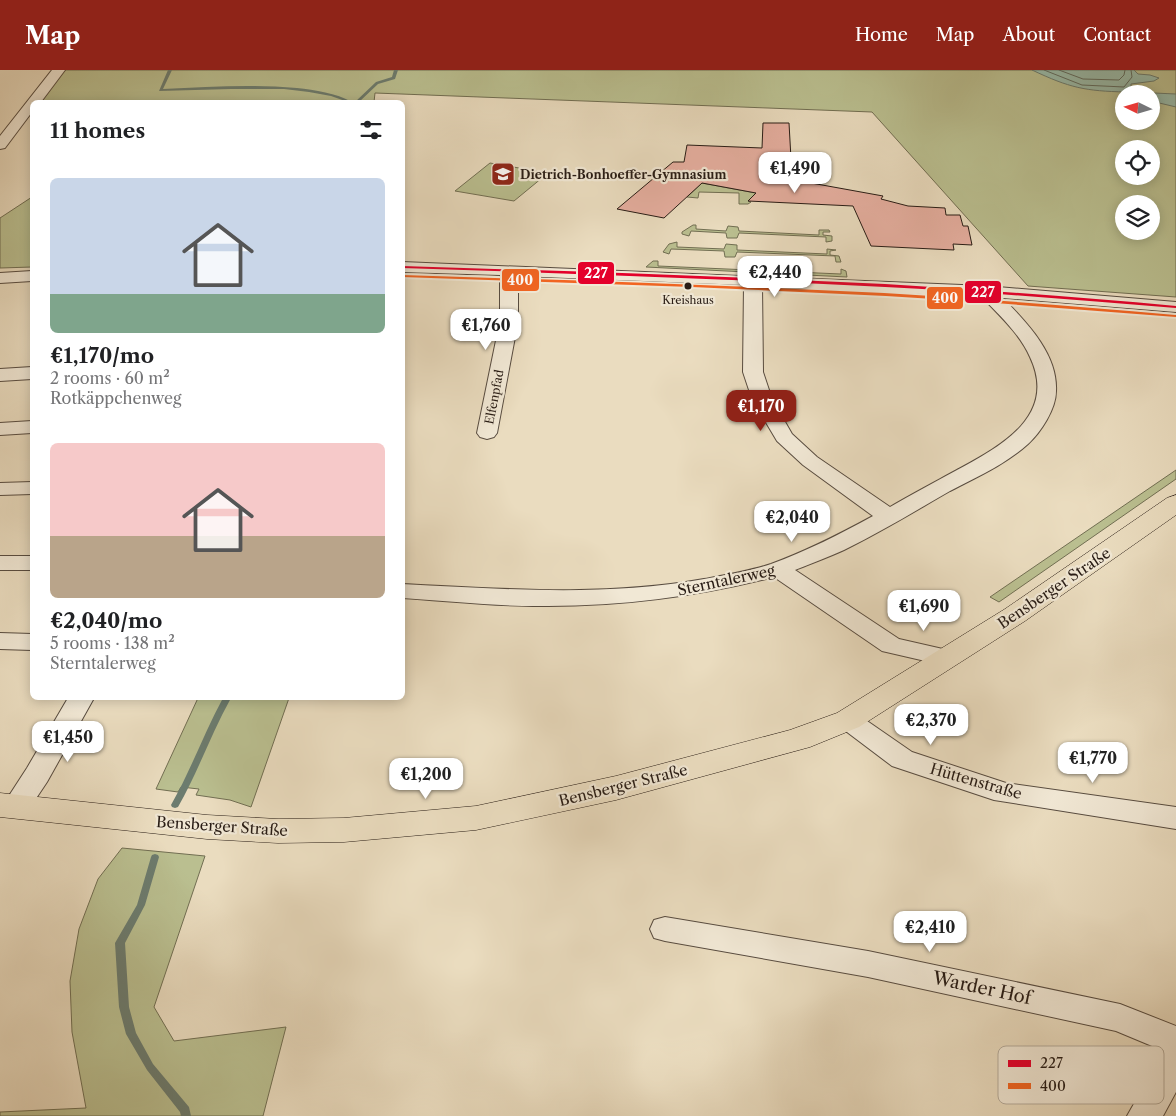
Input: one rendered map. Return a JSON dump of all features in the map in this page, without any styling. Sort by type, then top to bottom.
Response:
[{"type":"main road","name":"Bensberger Straße","points":[[8,805],[207,827],[269,830],[344,830],[476,818],[616,788],[799,739],[848,720],[1076,574],[1176,503]]},
{"type":"street","points":[[35,100],[59,70]]},
{"type":"street","points":[[0,145],[30,107]]},
{"type":"street","points":[[405,267],[986,291],[1176,307]]},
{"type":"street","name":"Elfenpfad","points":[[487,434],[509,321],[508,270]]},
{"type":"street","points":[[0,278],[30,276]]},
{"type":"street","points":[[753,280],[752,372],[762,399],[784,437],[810,461],[890,517]]},
{"type":"street","name":"Sterntalerweg","points":[[405,591],[546,599],[614,597],[676,591],[730,581],[778,569],[836,545],[1004,453],[1027,433],[1043,408],[1048,382],[1039,351],[1021,327],[986,291]]},
{"type":"street","points":[[0,375],[30,373]]},
{"type":"street","points":[[0,429],[30,427]]},
{"type":"street","points":[[0,489],[30,488]]},
{"type":"street","points":[[0,562],[30,563]]},
{"type":"street","points":[[778,569],[891,645],[947,658]]},
{"type":"street","points":[[0,641],[30,642]]},
{"type":"street","points":[[891,645],[913,680]]},
{"type":"street","points":[[8,805],[37,775],[80,700]]},
{"type":"street","name":"Hüttenstraße","points":[[848,720],[902,759],[1004,793],[1176,818]]},
{"type":"street","name":"Warder Hof","points":[[665,929],[868,964],[1120,1018],[1176,1041]]},
{"type":"street","points":[[1164,1082],[1176,1061]]},
{"type":"street","points":[[1144,1116],[1151,1104]]},
{"type":"shaded area","points":[[65,70],[1176,70],[1176,297],[1028,286],[872,112],[375,93],[374,100],[42,100]]},
{"type":"shaded area","points":[[490,163],[548,173],[514,201],[455,191]]},
{"type":"shaded area","points":[[702,183],[756,193],[748,201],[751,202],[748,204],[739,204],[739,193],[699,192],[698,198],[687,197]]},
{"type":"shaded area","points":[[30,198],[30,267],[0,268],[0,218]]},
{"type":"shaded area","points":[[696,225],[696,229],[726,231],[728,226],[738,227],[739,231],[819,235],[819,230],[829,230],[830,232],[823,232],[823,235],[832,236],[832,241],[826,242],[826,237],[739,233],[737,238],[727,238],[726,233],[691,231],[689,236],[682,234],[682,232]]},
{"type":"shaded area","points":[[677,242],[677,247],[724,249],[726,244],[737,245],[737,250],[827,254],[827,249],[836,250],[830,251],[830,255],[839,256],[841,262],[836,262],[835,256],[737,252],[735,257],[725,257],[724,251],[671,249],[669,254],[663,252],[669,244]]},
{"type":"shaded area","points":[[653,261],[658,261],[658,266],[841,274],[841,269],[846,271],[847,277],[646,267]]},
{"type":"shaded area","points":[[1176,470],[1176,479],[999,602],[990,597]]},
{"type":"shaded area","points":[[197,700],[288,700],[251,807],[230,800],[196,795],[199,789],[181,787],[178,792],[156,789]]},
{"type":"shaded area","points":[[122,848],[205,856],[154,1007],[174,1041],[286,1027],[263,1116],[0,1116],[0,1112],[86,1108],[72,1032],[70,981],[79,929],[98,879]]},
{"type":"water","points":[[1032,70],[1134,70],[1138,74],[1159,78],[1154,81],[1131,85],[1115,85],[1115,92],[1088,89],[1057,81]]},
{"type":"water","points":[[1160,93],[1176,94],[1176,107],[1160,103]]},
{"type":"building","points":[[763,123],[789,123],[791,159],[769,158],[767,175],[883,196],[881,199],[908,206],[945,208],[946,215],[960,215],[963,226],[968,226],[972,245],[953,244],[954,250],[871,246],[853,206],[748,201],[756,193],[702,183],[664,218],[617,209],[673,162],[684,162],[687,145],[762,148]]},
{"type":"waterway","points":[[170,70],[160,90],[284,88],[332,95],[345,100]]},
{"type":"waterway","points":[[359,100],[377,83],[394,78],[396,70]]},
{"type":"waterway","points":[[175,805],[226,700]]},
{"type":"waterway","points":[[155,857],[141,905],[120,943],[124,1007],[131,1034],[150,1067],[185,1110],[186,1116]]},
{"type":"transit line","name":"227","points":[[405,267],[886,286],[1176,307]]},
{"type":"transit line","name":"400","points":[[405,276],[886,295],[1175,316]]},
{"type":"place","name":"Dietrich-Bonhoeffer-Gymnasium","points":[[503,174]]},
{"type":"place","name":"Kreishaus","points":[[688,286]]}]
